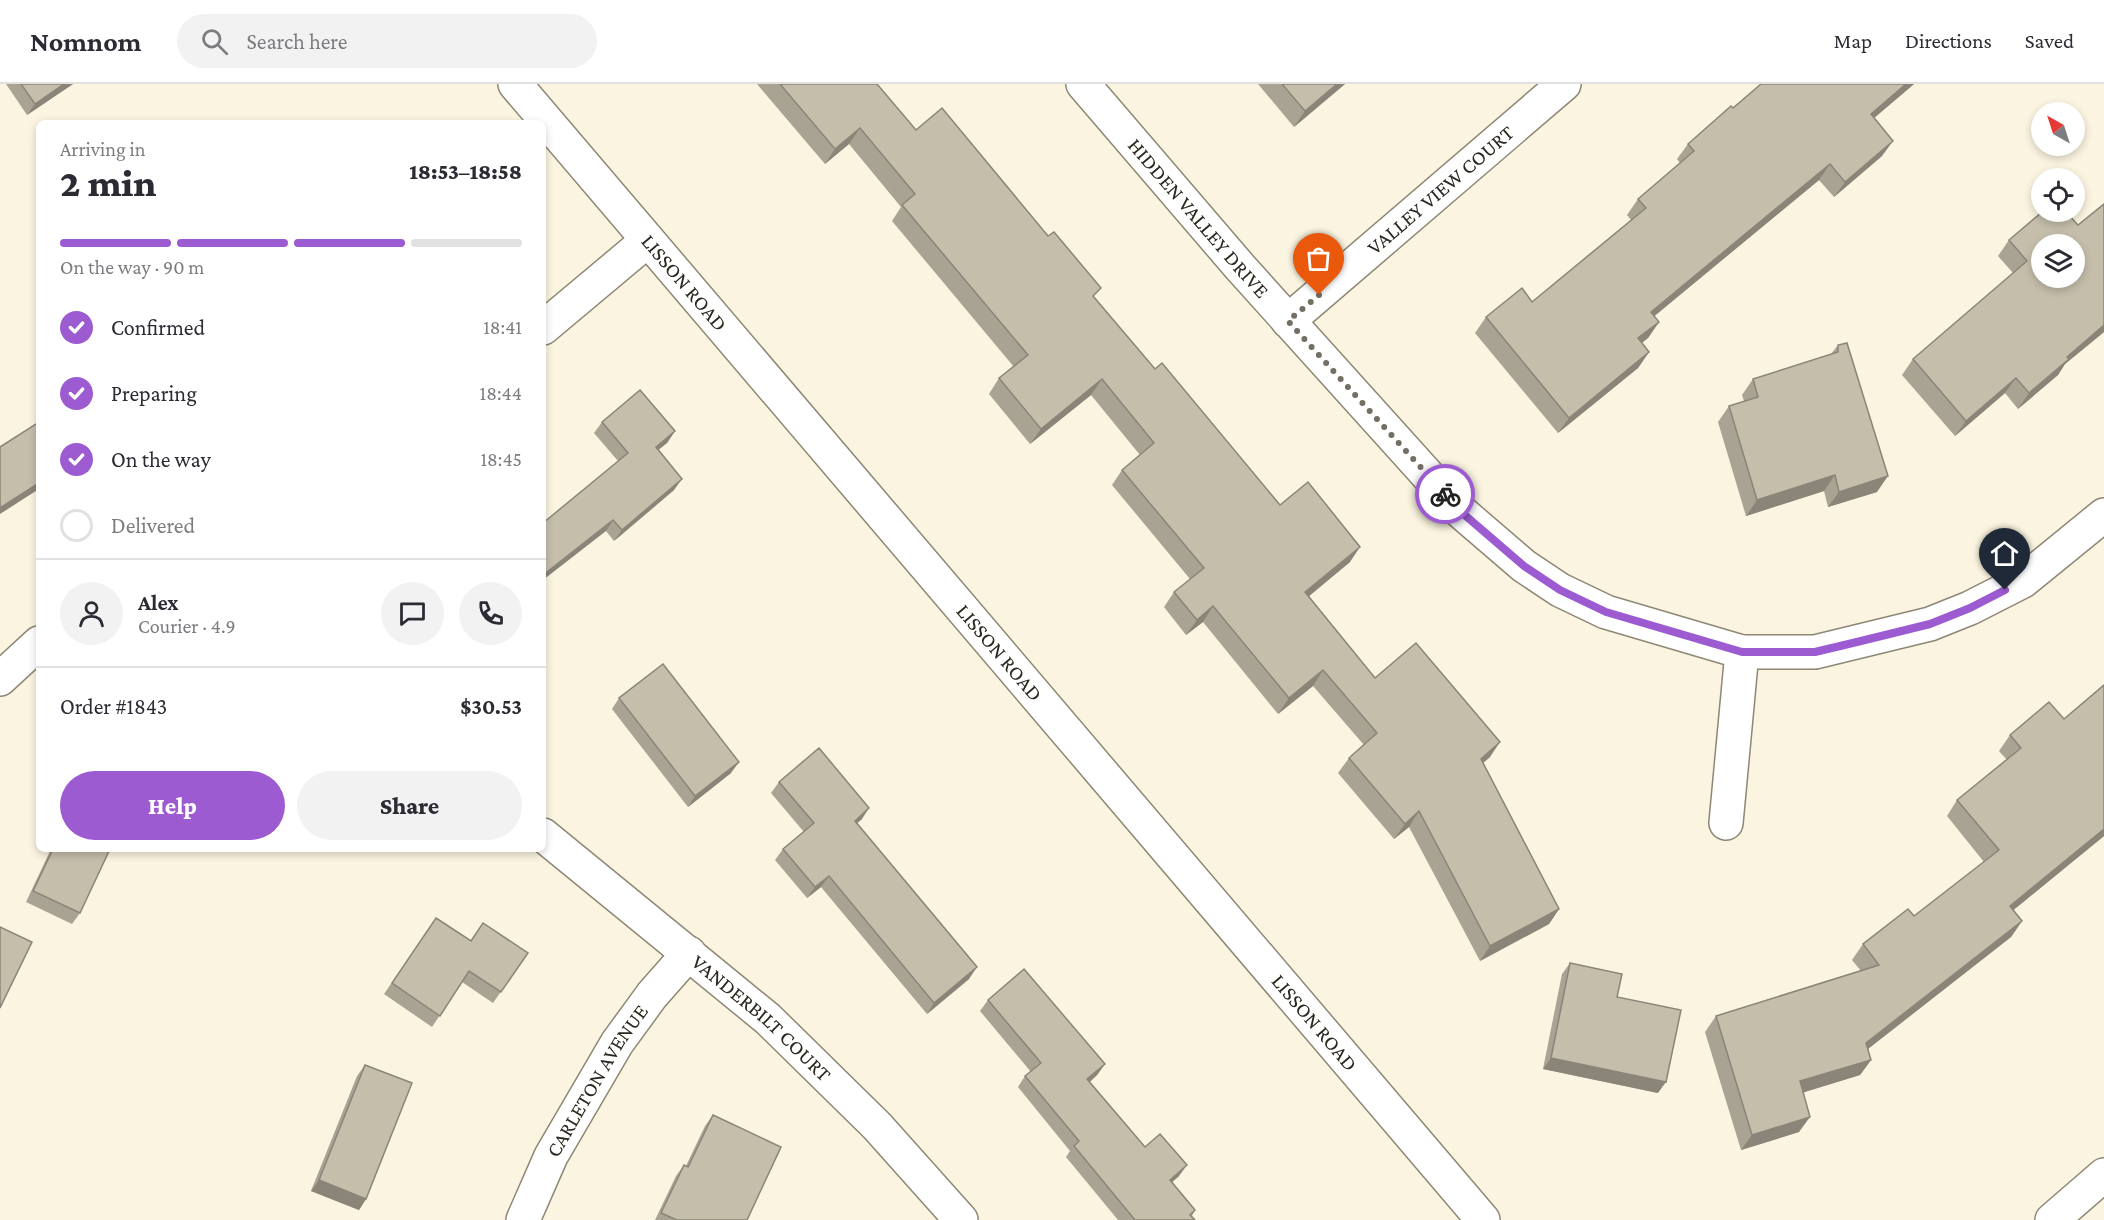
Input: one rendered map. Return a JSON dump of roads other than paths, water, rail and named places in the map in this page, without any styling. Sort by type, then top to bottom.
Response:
[{"type":"street","name":"LISSON ROAD","points":[[515,84],[546,120]]},
{"type":"street","name":"HIDDEN VALLEY DRIVE","points":[[1083,84],[1288,321],[1460,511],[1524,566],[1560,590],[1606,612],[1742,652],[1815,652],[1930,624],[1970,608],[2023,580],[2104,515]]},
{"type":"street","name":"VALLEY VIEW COURT","points":[[1288,321],[1564,84]]},
{"type":"street","name":"LISSON ROAD","points":[[546,120],[1483,1220]]},
{"type":"street","points":[[546,325],[648,240]]},
{"type":"street","points":[[0,679],[36,646]]},
{"type":"street","points":[[1726,823],[1742,652]]},
{"type":"street","name":"VANDERBILT COURT","points":[[546,837],[768,1019],[877,1126],[961,1220]]},
{"type":"street","name":"CARLETON AVENUE","points":[[523,1220],[551,1156],[617,1043],[652,995],[689,953]]},
{"type":"street","points":[[2052,1220],[2104,1175]]}]
